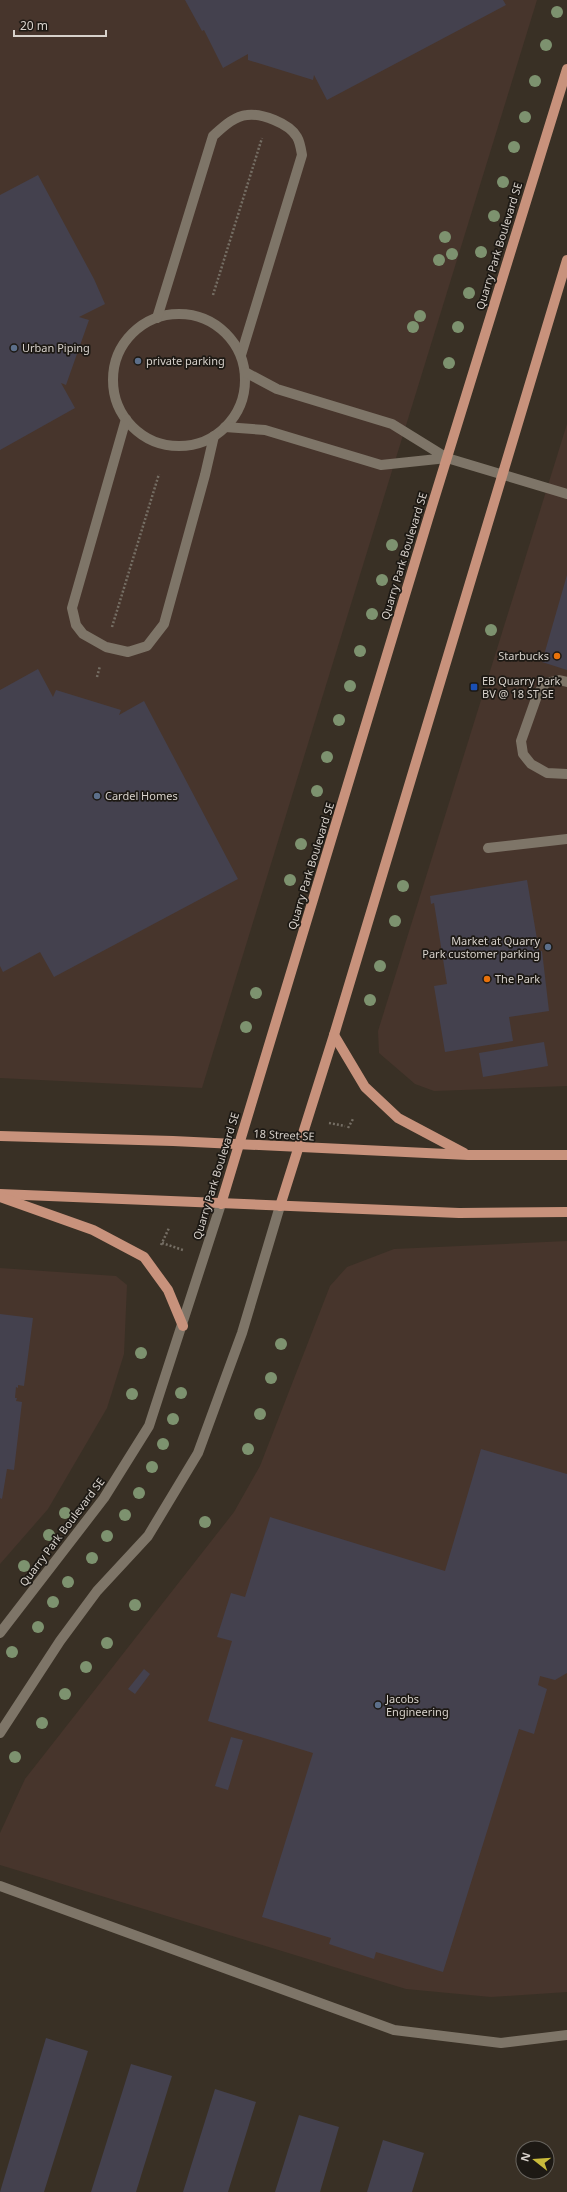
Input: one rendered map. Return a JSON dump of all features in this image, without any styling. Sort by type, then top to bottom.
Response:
[{"type":"main road","name":"Quarry Park Boulevard SE","points":[[221,1204],[447,458],[567,69]]},
{"type":"main road","points":[[280,1206],[334,1035],[501,475],[567,260]]},
{"type":"main road","points":[[334,1035],[365,1086],[398,1118],[468,1155]]},
{"type":"main road","name":"18 Street SE","points":[[0,1136],[240,1144],[468,1155],[567,1155]]},
{"type":"main road","points":[[0,1196],[459,1214],[567,1212]]},
{"type":"main road","points":[[0,1196],[93,1230],[144,1257],[168,1290],[182,1326]]},
{"type":"street","points":[[157,318],[213,136],[229,122],[246,115],[268,117],[281,123],[296,136],[302,154],[241,355]]},
{"type":"street","points":[[174,314],[190,315],[206,320],[225,332],[241,355],[245,372],[244,392],[237,412],[225,428],[214,436],[190,445],[177,446],[157,442],[140,433],[126,419],[117,401],[113,381],[116,360],[125,342],[139,327],[157,318],[174,314]]},
{"type":"street","points":[[245,372],[277,389],[392,424],[447,458],[567,494]]},
{"type":"street","points":[[126,419],[72,608],[76,625],[83,634],[106,647],[128,652],[147,646],[164,624],[206,475],[214,436]]},
{"type":"street","points":[[225,428],[265,430],[381,465],[447,458]]},
{"type":"street","points":[[567,682],[559,680],[546,683],[538,694],[522,741],[523,754],[530,764],[547,773],[567,774]]},
{"type":"street","points":[[488,848],[567,839]]},
{"type":"street","name":"Quarry Park Boulevard SE","points":[[0,1632],[104,1498],[149,1426],[221,1204]]},
{"type":"street","points":[[0,1733],[60,1641],[92,1597],[148,1536],[198,1453],[242,1333],[280,1206]]},
{"type":"street","points":[[0,1886],[394,2030],[501,2043],[567,2035]]},
{"type":"path","points":[[213,295],[268,117]]},
{"type":"path","points":[[97,677],[159,474]]},
{"type":"path","points":[[325,1122],[348,1127]]},
{"type":"path","points":[[160,1248],[169,1228]]},
{"type":"path","points":[[162,1243],[183,1250]]},
{"type":"shaded area","points":[[0,0],[537,0],[202,1088],[0,1078]]},
{"type":"shaded area","points":[[567,424],[567,1086],[434,1091],[415,1084],[379,1053],[378,1031]]},
{"type":"shaded area","points":[[567,1241],[567,1992],[491,1997],[406,1989],[0,1865],[0,1833],[25,1779],[234,1512],[260,1466],[330,1286],[347,1267],[394,1249]]},
{"type":"shaded area","points":[[0,1268],[116,1276],[127,1285],[124,1354],[107,1408],[48,1509],[0,1564]]},
{"type":"building","points":[[185,0],[503,0],[506,5],[327,100],[314,75],[313,80],[248,60],[248,54],[223,68],[204,30],[202,31]]},
{"type":"building","points":[[38,175],[94,279],[105,304],[79,317],[89,320],[66,385],[61,383],[75,408],[0,450],[0,195]]},
{"type":"building","points":[[567,575],[567,670],[542,662]]},
{"type":"building","name":"Cardel Homes","points":[[38,669],[53,697],[56,690],[121,710],[119,715],[144,701],[238,879],[54,977],[40,952],[3,972],[0,966],[0,690]]},
{"type":"building","points":[[527,880],[539,951],[542,951],[549,1011],[509,1017],[513,1041],[445,1052],[434,986],[447,984],[434,903],[431,904],[430,896]]},
{"type":"building","points":[[544,1042],[548,1066],[483,1077],[479,1053]]},
{"type":"building","points":[[0,1314],[33,1318],[24,1386],[18,1385],[18,1388],[16,1387],[16,1401],[22,1402],[14,1470],[7,1469],[2,1499],[0,1498]]},
{"type":"building","name":"Jacobs Engineering","points":[[481,1449],[567,1474],[567,1673],[555,1680],[540,1676],[538,1685],[547,1689],[534,1734],[519,1729],[443,1972],[376,1952],[374,1959],[329,1944],[331,1938],[262,1917],[313,1753],[208,1721],[232,1641],[217,1637],[231,1593],[245,1597],[270,1517],[445,1571]]},
{"type":"building","points":[[144,1669],[150,1674],[135,1694],[128,1689]]},
{"type":"building","points":[[231,1737],[243,1740],[228,1790],[215,1786]]},
{"type":"building","points":[[46,2038],[88,2051],[44,2192],[0,2192]]},
{"type":"building","points":[[131,2064],[172,2076],[136,2192],[91,2192]]},
{"type":"building","points":[[215,2089],[256,2102],[228,2192],[183,2192]]},
{"type":"building","points":[[299,2115],[339,2127],[320,2192],[275,2192]]},
{"type":"building","points":[[383,2140],[424,2153],[412,2192],[367,2192]]},
{"type":"place","name":"Urban Piping","points":[[14,348]]},
{"type":"place","name":"private parking","points":[[138,361]]},
{"type":"place","name":"Starbucks","points":[[557,656]]},
{"type":"place","name":"EB Quarry Park BV @ 18 ST SE","points":[[474,687]]},
{"type":"place","name":"Cardel Homes","points":[[97,796]]},
{"type":"place","name":"Market at Quarry Park customer parking","points":[[548,947]]},
{"type":"place","name":"The Park","points":[[487,979]]},
{"type":"place","name":"Jacobs Engineering","points":[[378,1705]]}]
